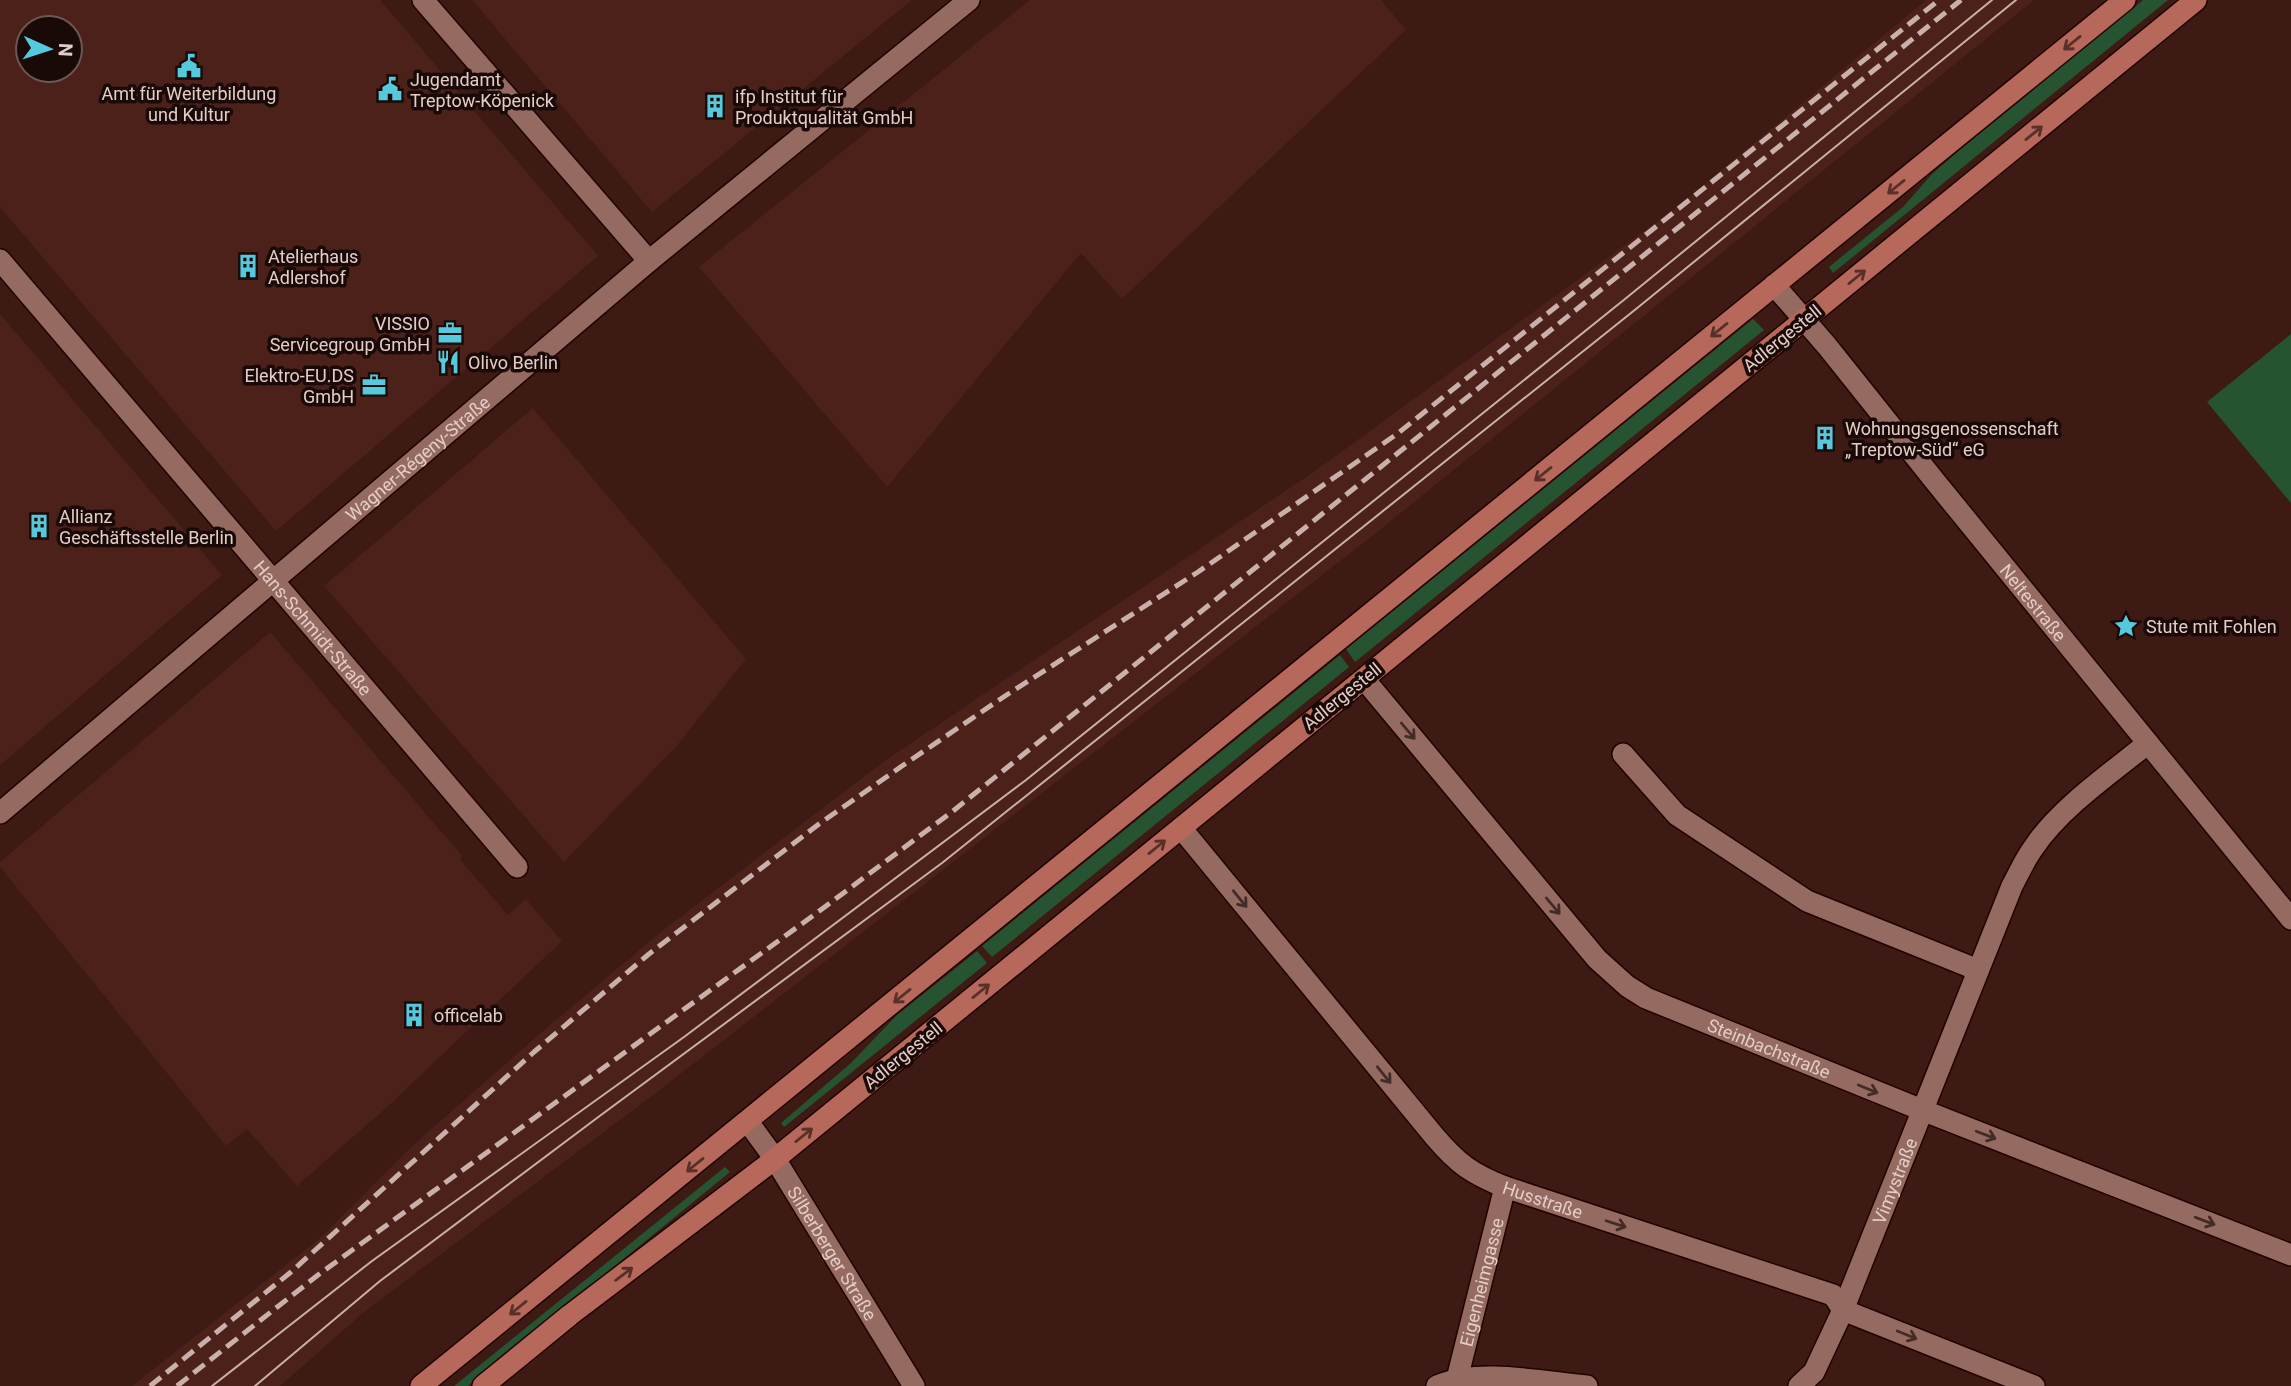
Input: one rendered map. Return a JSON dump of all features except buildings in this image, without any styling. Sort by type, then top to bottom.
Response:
[{"type":"main road","points":[[421,1386],[2125,0]]},
{"type":"main road","name":"Adlergestell","points":[[484,1386],[570,1315],[775,1159],[2196,0]]},
{"type":"street","points":[[424,0],[649,261]]},
{"type":"street","name":"Wagner-Régeny-Straße","points":[[0,813],[649,261],[969,0]]},
{"type":"street","name":"Hans-Schmidt-Straße","points":[[0,260],[275,580],[516,867]]},
{"type":"street","name":"Neltestraße","points":[[1774,285],[2291,919]]},
{"type":"street","name":"Steinbachstraße","points":[[1363,679],[1597,959],[1627,986],[1646,998],[2291,1255]]},
{"type":"street","name":"Vimystraße","points":[[1800,1386],[1814,1372],[1843,1310],[2012,886],[2034,846],[2090,788],[2148,743]]},
{"type":"street","points":[[1623,754],[1677,815],[1807,901],[1978,970]]},
{"type":"street","name":"Husstraße","points":[[1181,828],[1451,1157],[1476,1176],[1833,1296],[1843,1310],[2034,1386]]},
{"type":"street","name":"Silberberger Straße","points":[[748,1122],[775,1159],[914,1386]]},
{"type":"street","name":"Eigenheimgasse","points":[[1447,1382],[1505,1187]]},
{"type":"street","points":[[1447,1382],[1479,1376],[1587,1386]]},
{"type":"shaded area","points":[[0,0],[380,0],[598,256],[276,531],[0,207]]},
{"type":"shaded area","name":"ifp Institut für Produktqualität GmbH","points":[[472,0],[912,0],[652,212]]},
{"type":"shaded area","points":[[1030,0],[1381,0],[1406,30],[1122,299],[1081,253],[887,487],[699,267]]},
{"type":"shaded area","points":[[1926,0],[2034,0],[1366,541],[661,1089],[369,1308],[280,1386],[132,1386],[319,1239],[410,1148],[657,935],[883,762],[1315,471],[1676,208]]},
{"type":"shaded area","name":"Allianz Geschäftsstelle Berlin","points":[[0,314],[222,575],[0,765]]},
{"type":"shaded area","points":[[533,408],[746,659],[675,748],[564,862],[324,586]]},
{"type":"shaded area","points":[[270,632],[462,856],[460,859],[463,863],[508,915],[526,899],[562,941],[385,1109],[297,1186],[247,1129],[226,1146],[0,867],[0,862]]},
{"type":"green space","points":[[2143,0],[2168,0],[1833,273],[1829,267],[1903,207],[1932,174]]},
{"type":"green space","points":[[1753,319],[1764,330],[1355,662],[1346,649]]},
{"type":"green space","points":[[2291,334],[2291,503],[2207,402]]},
{"type":"green space","points":[[1340,655],[1349,667],[992,957],[982,946]]},
{"type":"green space","points":[[977,951],[987,963],[784,1127],[781,1123],[851,1063],[897,1015]]},
{"type":"green space","points":[[725,1167],[730,1172],[468,1386],[454,1386]]},
{"type":"tram line","points":[[212,1386],[372,1261],[684,1037],[1026,780],[1992,0]]},
{"type":"tram line","points":[[255,1386],[380,1281],[942,863],[1636,309],[2016,0]]},
{"type":"railway","points":[[150,1386],[291,1272],[534,1052],[649,954],[819,824],[902,766],[1198,572],[1397,434],[1939,0]]},
{"type":"railway","points":[[177,1386],[318,1275],[953,811],[1961,0]]},
{"type":"place","name":"Amt für Weiterbildung und Kultur","points":[[189,66]]},
{"type":"place","name":"Jugendamt Treptow-Köpenick","points":[[390,89]]},
{"type":"place","name":"ifp Institut für Produktqualität GmbH","points":[[715,106]]},
{"type":"place","name":"Atelierhaus Adlershof","points":[[248,266]]},
{"type":"place","name":"VISSIO Servicegroup GmbH","points":[[450,333]]},
{"type":"place","name":"Olivo Berlin","points":[[448,362]]},
{"type":"place","name":"Elektro-EU.DS GmbH","points":[[374,385]]},
{"type":"place","name":"Wohnungsgenossenschaft „Treptow-Süd“ eG","points":[[1825,438]]},
{"type":"place","name":"Allianz Geschäftsstelle Berlin","points":[[39,526]]},
{"type":"place","name":"Stute mit Fohlen","points":[[2126,626]]},
{"type":"place","name":"officelab","points":[[414,1015]]}]
